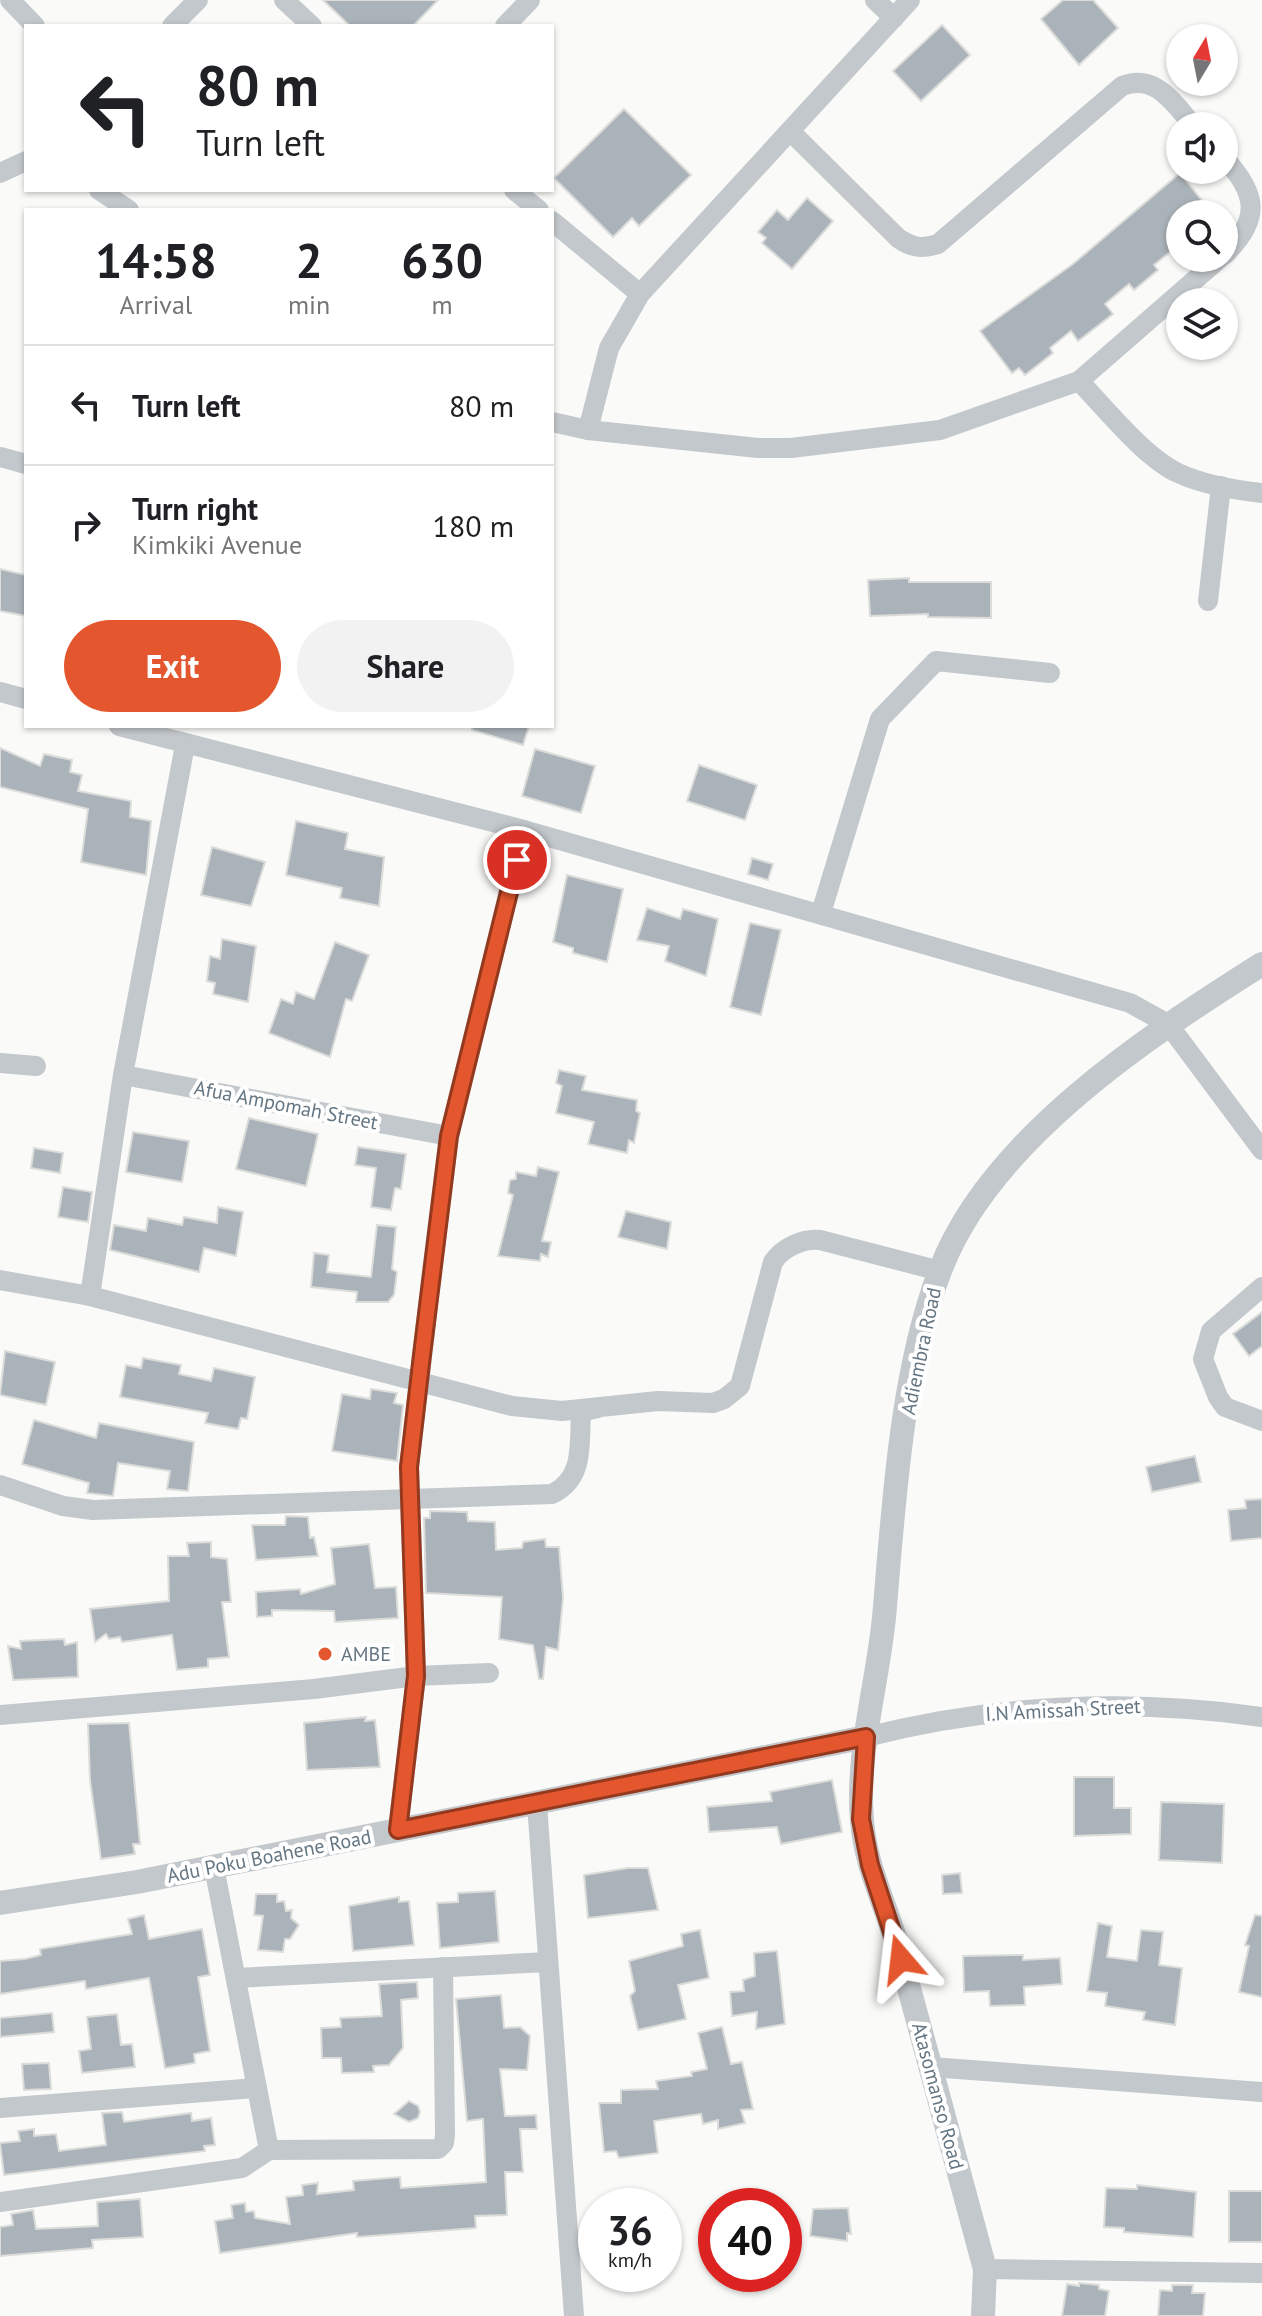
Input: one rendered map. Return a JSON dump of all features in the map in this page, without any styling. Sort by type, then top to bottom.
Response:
[{"type":"street","points":[[10,0],[33,24]]},
{"type":"street","points":[[174,24],[198,0]]},
{"type":"street","points":[[284,0],[310,24]]},
{"type":"street","points":[[507,24],[530,0]]},
{"type":"street","points":[[875,0],[894,18]]},
{"type":"street","points":[[588,430],[609,348],[640,294],[910,0]]},
{"type":"street","points":[[790,131],[898,238],[909,246],[925,248],[938,244],[1122,86],[1133,81],[1156,85],[1181,112]]},
{"type":"street","points":[[0,173],[24,162]]},
{"type":"street","points":[[1238,173],[1248,183],[1252,196],[1246,227],[1238,237]]},
{"type":"street","points":[[102,192],[126,208]]},
{"type":"street","points":[[516,192],[536,208]]},
{"type":"street","points":[[554,223],[640,294]]},
{"type":"street","points":[[554,422],[588,430],[758,448],[791,448],[940,430],[1079,381],[1204,272]]},
{"type":"street","points":[[1079,381],[1158,461],[1176,473],[1221,486],[1262,493]]},
{"type":"street","points":[[0,457],[24,463]]},
{"type":"street","points":[[1208,601],[1221,486]]},
{"type":"street","points":[[821,913],[884,710],[936,661],[1050,673]]},
{"type":"street","points":[[0,692],[24,698]]},
{"type":"street","points":[[126,728],[524,830],[1144,1008],[1168,1024],[1262,1150]]},
{"type":"street","points":[[90,1296],[123,1075],[185,745]]},
{"type":"street","points":[[398,1830],[416,1676],[409,1467],[449,1136],[524,830]]},
{"type":"street","name":"Adiembra Road","points":[[866,1737],[884,1619],[902,1445],[919,1343],[940,1271],[961,1227],[988,1187],[1058,1113],[1168,1024],[1262,964]]},
{"type":"street","points":[[0,1063],[36,1066]]},
{"type":"street","name":"Afua Ampomah Street","points":[[123,1075],[449,1136]]},
{"type":"street","points":[[0,1280],[90,1296],[418,1384],[536,1409],[658,1401],[713,1403],[735,1393],[740,1386],[773,1262],[784,1250],[806,1240],[820,1240],[940,1271]]},
{"type":"street","points":[[1262,1287],[1211,1331],[1203,1359],[1225,1407],[1262,1421]]},
{"type":"street","points":[[0,1485],[63,1506],[93,1510],[540,1495],[562,1490],[578,1469],[581,1412],[601,1407]]},
{"type":"street","points":[[0,1715],[314,1689],[416,1676],[489,1673]]},
{"type":"street","name":"I.N Amissah Street","points":[[866,1737],[936,1719],[983,1714],[1150,1706],[1189,1707],[1262,1717]]},
{"type":"street","name":"Adu Poku Boahene Road","points":[[0,1903],[214,1867],[866,1737]]},
{"type":"street","name":"Atasomanso Road","points":[[866,1737],[861,1819],[870,1865],[894,1932],[985,2269],[983,2316]]},
{"type":"street","points":[[537,1804],[574,2316]]},
{"type":"street","points":[[214,1867],[269,2150]]},
{"type":"street","points":[[236,1978],[548,1962]]},
{"type":"street","points":[[0,2202],[242,2168],[269,2150],[430,2150],[444,2143],[443,1967]]},
{"type":"street","points":[[931,2067],[1262,2092]]},
{"type":"street","points":[[0,2108],[257,2088]]},
{"type":"street","points":[[985,2269],[1262,2273]]},
{"type":"building","points":[[323,0],[438,0],[415,24],[348,24]]},
{"type":"building","points":[[1063,0],[1093,0],[1118,28],[1079,65],[1041,19]]},
{"type":"building","points":[[942,25],[970,55],[921,101],[893,71]]},
{"type":"building","points":[[624,109],[691,175],[639,226],[632,218],[613,237],[554,178]]},
{"type":"building","points":[[1167,184],[1189,184],[1202,200],[1166,200],[1166,255],[1154,265],[1158,270],[1134,290],[1129,284],[1105,304],[1113,314],[1078,341],[1071,331],[1050,348],[1053,353],[1025,375],[1019,368],[1012,373],[980,331],[1073,264]]},
{"type":"building","points":[[807,198],[833,221],[792,269],[762,243],[766,238],[758,232],[777,210],[788,220]]},
{"type":"building","points":[[0,569],[24,575],[24,616],[0,611]]},
{"type":"building","points":[[909,578],[909,582],[991,582],[991,618],[928,617],[928,614],[870,616],[868,580]]},
{"type":"building","points":[[472,728],[528,728],[523,745]]},
{"type":"building","points":[[0,748],[40,766],[44,754],[72,760],[70,772],[82,775],[78,791],[131,801],[130,817],[151,821],[146,875],[81,862],[88,809],[0,787]]},
{"type":"building","points":[[535,749],[595,766],[581,813],[522,796]]},
{"type":"building","points":[[699,765],[757,785],[745,820],[687,801]]},
{"type":"building","points":[[296,821],[348,833],[345,849],[384,857],[379,906],[340,898],[342,888],[286,875]]},
{"type":"building","points":[[212,847],[265,862],[251,906],[201,895]]},
{"type":"building","points":[[752,858],[773,864],[768,880],[748,874]]},
{"type":"building","points":[[567,875],[623,889],[607,962],[573,953],[573,948],[553,942]]},
{"type":"building","points":[[647,908],[680,919],[683,909],[718,919],[706,976],[665,961],[669,946],[637,940]]},
{"type":"building","points":[[750,923],[781,930],[761,1015],[730,1007]]},
{"type":"building","points":[[222,939],[256,946],[248,1002],[213,994],[215,983],[207,981],[210,956],[220,959]]},
{"type":"building","points":[[335,942],[369,955],[352,1001],[346,999],[330,1057],[269,1033],[281,999],[293,1004],[296,992],[314,999]]},
{"type":"building","points":[[559,1070],[586,1076],[582,1090],[637,1100],[636,1111],[640,1113],[634,1143],[629,1140],[627,1153],[588,1144],[594,1122],[556,1113],[562,1086],[556,1083]]},
{"type":"building","points":[[249,1118],[318,1134],[306,1186],[236,1169]]},
{"type":"building","points":[[133,1132],[189,1141],[182,1182],[126,1172]]},
{"type":"building","points":[[358,1147],[406,1154],[401,1189],[395,1188],[391,1210],[371,1207],[376,1168],[355,1165]]},
{"type":"building","points":[[34,1148],[63,1153],[60,1173],[31,1168]]},
{"type":"building","points":[[538,1167],[559,1172],[542,1241],[551,1242],[548,1257],[541,1254],[540,1261],[498,1256],[513,1195],[508,1193],[510,1180],[516,1179],[516,1172],[536,1176]]},
{"type":"building","points":[[63,1187],[92,1192],[88,1222],[58,1217]]},
{"type":"building","points":[[218,1207],[243,1212],[236,1256],[204,1248],[199,1272],[110,1250],[114,1225],[146,1231],[148,1218],[182,1225],[184,1217],[217,1223]]},
{"type":"building","points":[[626,1211],[671,1222],[667,1249],[618,1237]]},
{"type":"building","points":[[377,1225],[396,1227],[392,1269],[397,1272],[394,1295],[388,1302],[356,1302],[357,1292],[311,1287],[314,1253],[329,1255],[327,1272],[371,1277]]},
{"type":"building","points":[[1262,1312],[1262,1346],[1249,1356],[1233,1334]]},
{"type":"building","points":[[5,1351],[55,1362],[46,1405],[0,1395]]},
{"type":"building","points":[[143,1358],[181,1365],[179,1374],[211,1381],[214,1368],[255,1377],[247,1419],[241,1418],[238,1429],[205,1423],[208,1413],[120,1397],[126,1365],[141,1368]]},
{"type":"building","points":[[371,1389],[397,1393],[394,1403],[403,1405],[397,1461],[332,1451],[342,1394],[370,1399]]},
{"type":"building","points":[[34,1420],[96,1438],[99,1423],[194,1442],[188,1491],[167,1489],[170,1471],[118,1463],[113,1496],[87,1493],[89,1483],[22,1464]]},
{"type":"building","points":[[1195,1456],[1201,1482],[1152,1492],[1146,1467]]},
{"type":"building","points":[[1262,1499],[1262,1538],[1231,1541],[1228,1510],[1246,1508],[1245,1500]]},
{"type":"building","points":[[430,1511],[467,1512],[468,1521],[495,1522],[496,1550],[522,1548],[523,1542],[545,1539],[546,1547],[559,1547],[563,1598],[558,1650],[546,1647],[543,1679],[539,1679],[533,1645],[499,1639],[502,1597],[426,1593],[424,1518],[430,1518]]},
{"type":"building","points":[[286,1516],[308,1517],[310,1538],[314,1537],[318,1556],[256,1560],[252,1525],[285,1525]]},
{"type":"building","points":[[211,1542],[211,1557],[227,1559],[231,1602],[222,1602],[229,1657],[208,1659],[208,1667],[177,1670],[172,1635],[122,1642],[120,1637],[109,1639],[106,1634],[95,1642],[90,1609],[169,1601],[168,1556],[189,1556],[187,1543]]},
{"type":"building","points":[[369,1544],[375,1588],[396,1587],[398,1618],[335,1622],[334,1611],[272,1610],[272,1616],[257,1617],[256,1592],[300,1589],[301,1594],[335,1584],[331,1548]]},
{"type":"building","points":[[64,1639],[65,1645],[77,1642],[78,1677],[13,1680],[8,1646],[21,1649],[20,1641]]},
{"type":"building","points":[[366,1717],[365,1721],[375,1720],[380,1767],[307,1770],[304,1723]]},
{"type":"building","points":[[129,1723],[140,1844],[133,1844],[135,1854],[101,1859],[90,1780],[88,1724]]},
{"type":"building","points":[[1074,1777],[1114,1777],[1114,1808],[1131,1808],[1131,1834],[1074,1836]]},
{"type":"building","points":[[832,1780],[842,1832],[781,1844],[777,1827],[709,1832],[707,1807],[772,1801],[770,1792]]},
{"type":"building","points":[[1161,1802],[1224,1804],[1222,1863],[1159,1860]]},
{"type":"building","points":[[648,1868],[658,1910],[588,1918],[584,1875]]},
{"type":"building","points":[[960,1873],[962,1893],[943,1894],[942,1875]]},
{"type":"building","points":[[495,1891],[499,1942],[440,1948],[437,1903],[458,1902],[458,1893]]},
{"type":"building","points":[[256,1894],[277,1894],[277,1902],[284,1901],[286,1911],[292,1910],[291,1918],[299,1925],[290,1939],[285,1939],[283,1952],[258,1950],[263,1916],[254,1915]]},
{"type":"building","points":[[399,1897],[399,1902],[409,1901],[414,1945],[353,1951],[349,1906]]},
{"type":"building","points":[[144,1915],[149,1939],[202,1929],[210,1975],[198,1977],[210,2051],[194,2054],[195,2063],[165,2068],[149,1978],[86,1989],[85,1981],[0,1994],[0,1961],[41,1955],[40,1949],[132,1934],[128,1919]]},
{"type":"building","points":[[1255,1915],[1262,1916],[1262,1997],[1239,1992],[1249,1946],[1245,1945]]},
{"type":"building","points":[[1098,1923],[1112,1926],[1107,1957],[1137,1961],[1141,1930],[1163,1932],[1159,1965],[1182,1968],[1175,2025],[1143,2020],[1145,2012],[1105,2006],[1107,1993],[1087,1991]]},
{"type":"building","points":[[700,1930],[709,1978],[678,1985],[686,2019],[638,2030],[630,1996],[635,1991],[629,1961],[683,1946],[681,1934]]},
{"type":"building","points":[[777,1951],[785,2024],[756,2029],[757,2012],[732,2016],[730,1992],[744,1991],[743,1980],[755,1976],[754,1953]]},
{"type":"building","points":[[1023,1955],[1023,1960],[1060,1958],[1062,1984],[1024,1987],[1025,2005],[990,2006],[989,1991],[964,1992],[963,1956]]},
{"type":"building","points":[[417,1982],[418,1998],[401,2000],[403,2048],[389,2065],[373,2066],[374,2072],[342,2073],[341,2058],[322,2058],[321,2028],[341,2027],[340,2018],[382,2016],[379,1984]]},
{"type":"building","points":[[501,1995],[504,2028],[520,2027],[530,2036],[527,2070],[500,2069],[505,2116],[536,2115],[537,2129],[520,2129],[523,2172],[505,2172],[507,2215],[475,2216],[476,2228],[357,2237],[357,2233],[220,2253],[215,2221],[233,2218],[231,2205],[245,2203],[246,2212],[254,2211],[255,2218],[290,2224],[286,2197],[303,2195],[302,2185],[318,2183],[317,2194],[354,2190],[353,2181],[400,2177],[401,2188],[486,2182],[483,2119],[467,2121],[456,1999]]},
{"type":"building","points":[[52,2013],[54,2032],[0,2037],[0,2018]]},
{"type":"building","points":[[117,2014],[121,2045],[132,2044],[135,2067],[82,2073],[79,2051],[91,2049],[87,2017]]},
{"type":"building","points":[[722,2027],[731,2064],[742,2062],[753,2109],[741,2110],[745,2123],[718,2129],[718,2120],[703,2124],[701,2114],[654,2121],[658,2153],[619,2158],[616,2151],[604,2152],[599,2103],[621,2103],[621,2090],[658,2089],[656,2081],[692,2076],[691,2072],[707,2069],[698,2033]]},
{"type":"building","points":[[49,2063],[51,2089],[24,2090],[22,2064]]},
{"type":"building","points":[[409,2101],[418,2106],[420,2112],[418,2118],[409,2122],[394,2114]]},
{"type":"building","points":[[122,2112],[124,2122],[191,2113],[192,2121],[211,2118],[215,2145],[204,2146],[205,2151],[4,2175],[0,2143],[20,2141],[18,2131],[34,2129],[34,2136],[56,2134],[59,2151],[106,2145],[102,2113]]},
{"type":"building","points":[[1137,2185],[1196,2192],[1193,2237],[1124,2232],[1124,2228],[1104,2227],[1106,2188],[1137,2189]]},
{"type":"building","points":[[1229,2191],[1262,2191],[1262,2242],[1229,2242]]},
{"type":"building","points":[[140,2199],[143,2237],[92,2240],[93,2248],[0,2256],[0,2227],[13,2225],[11,2214],[33,2210],[36,2229],[98,2226],[97,2202]]},
{"type":"building","points":[[848,2208],[851,2234],[847,2233],[847,2241],[810,2236],[813,2209]]},
{"type":"building","points":[[1079,2283],[1099,2285],[1099,2289],[1109,2291],[1105,2316],[1062,2316],[1067,2284],[1079,2286]]},
{"type":"building","points":[[1172,2285],[1193,2285],[1192,2293],[1205,2293],[1203,2316],[1158,2316],[1160,2290],[1172,2291]]},
{"type":"place","name":"AMBE","points":[[325,1654]]},
{"type":"route","points":[[517,860],[449,1136],[422,1355],[409,1467],[416,1676],[398,1830],[866,1737],[861,1819],[870,1865],[901,1959]]}]
